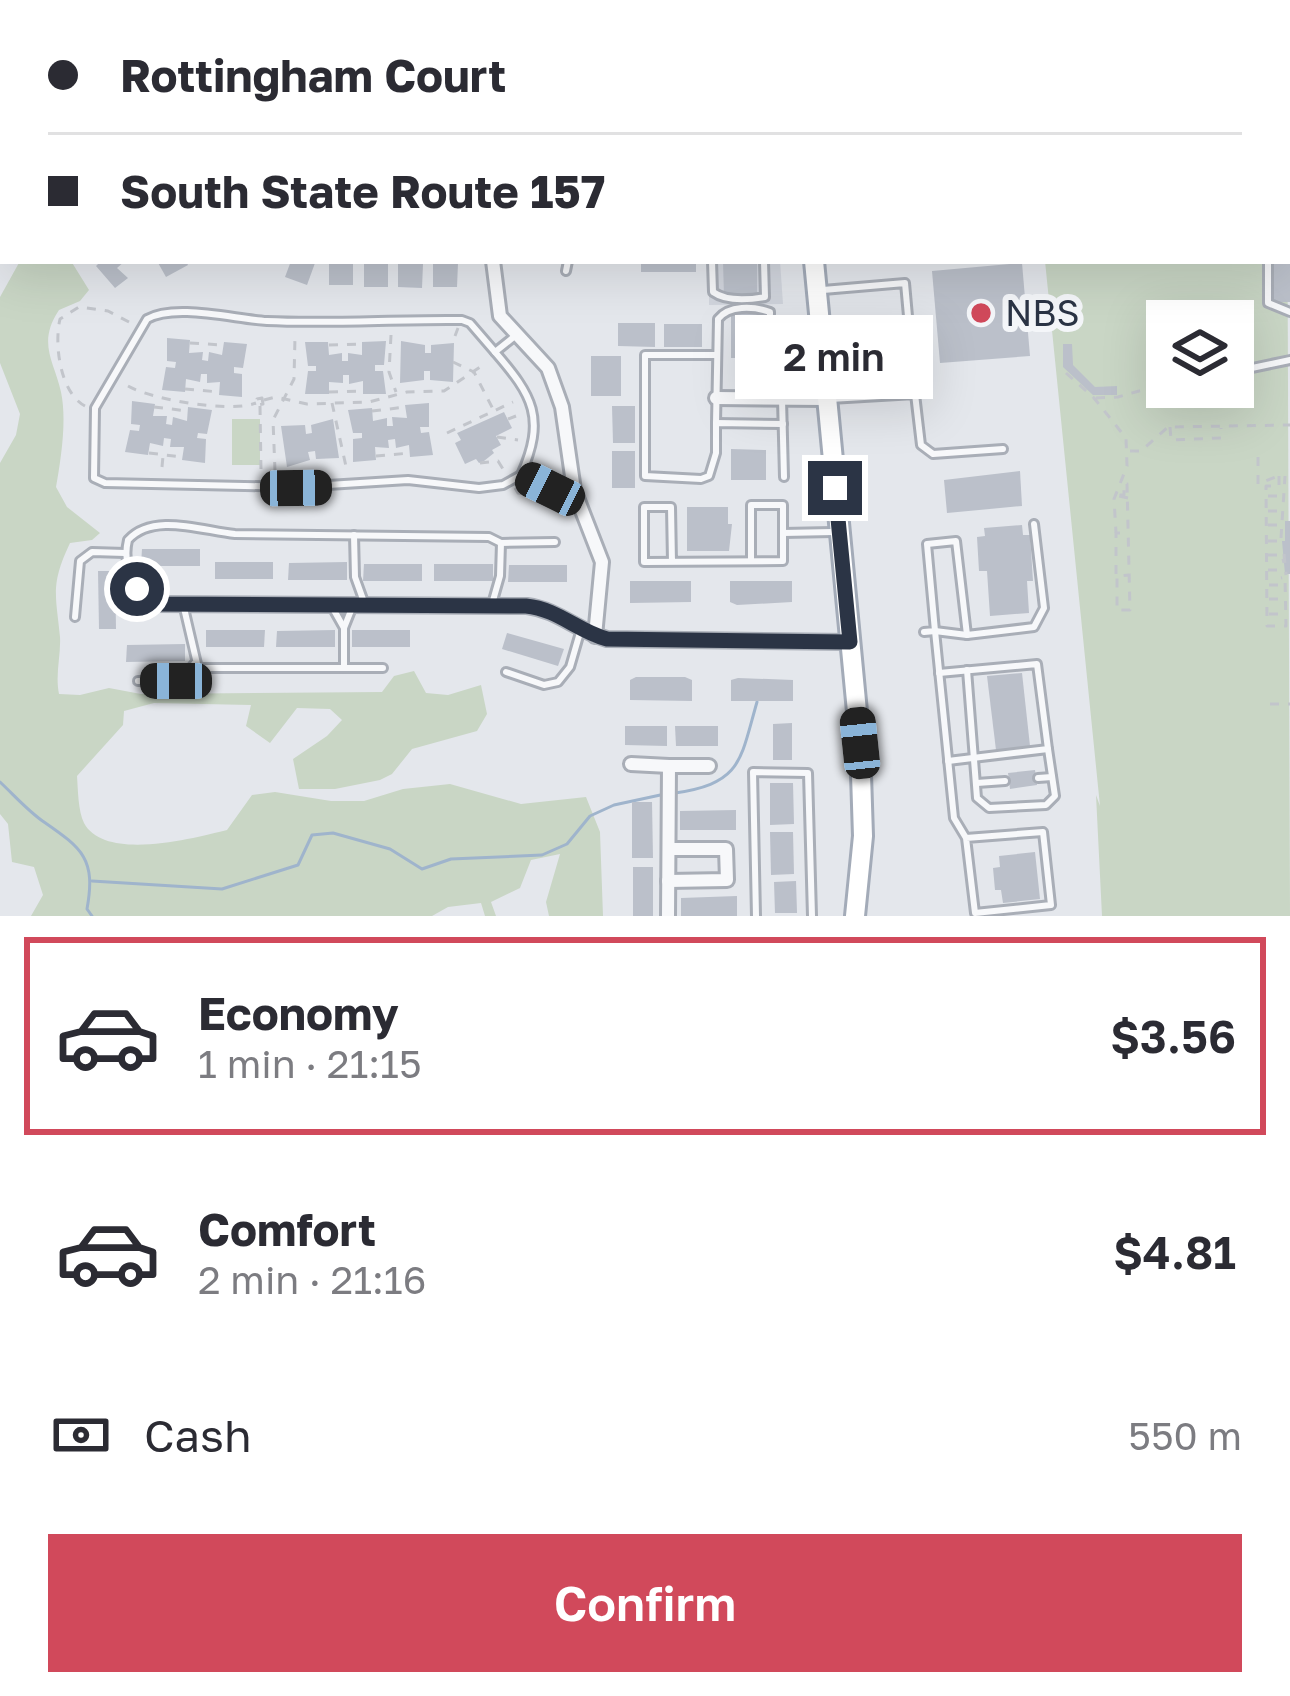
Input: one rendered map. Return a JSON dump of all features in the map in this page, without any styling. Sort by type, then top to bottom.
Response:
[{"type":"main road","points":[[814,264],[860,743],[863,836],[855,916]]},
{"type":"street","points":[[494,264],[500,316],[548,368],[562,407],[574,484],[602,562],[588,633]]},
{"type":"street","points":[[716,398],[826,399]]},
{"type":"street","points":[[155,604],[539,607],[588,633],[649,640],[850,642]]},
{"type":"street","points":[[631,764],[710,766]]},
{"type":"street","points":[[668,916],[669,766]]},
{"type":"street","points":[[668,880],[727,880],[726,849],[669,849]]},
{"type":"lane","points":[[712,264],[713,292],[721,298],[749,300],[765,297],[764,264]]},
{"type":"lane","points":[[1268,264],[1268,303],[1290,312]]},
{"type":"lane","points":[[817,291],[905,283],[921,445],[933,454],[1003,449]]},
{"type":"lane","points":[[717,355],[644,358],[645,476],[709,476],[716,453],[718,320],[733,308],[770,312],[784,477]]},
{"type":"lane","points":[[156,314],[285,321],[462,320],[495,352],[532,400],[532,451],[521,475],[503,485],[479,488],[408,480],[296,488],[105,483],[94,478],[95,408],[148,319],[156,314]]},
{"type":"lane","points":[[495,352],[515,336]]},
{"type":"lane","points":[[1254,368],[1290,360]]},
{"type":"lane","points":[[826,399],[915,394]]},
{"type":"lane","points":[[716,423],[783,424]]},
{"type":"lane","points":[[521,475],[550,489],[574,484]]},
{"type":"lane","points":[[672,562],[671,508],[644,508],[644,562],[672,562],[751,561],[783,561],[783,506],[751,505],[751,561]]},
{"type":"lane","points":[[925,632],[967,635],[1034,627],[1044,608],[1034,524]]},
{"type":"lane","points":[[155,604],[137,589],[125,553],[133,533],[145,527],[204,527],[235,534],[555,542]]},
{"type":"lane","points":[[783,533],[839,532]]},
{"type":"lane","points":[[344,628],[358,605],[354,535]]},
{"type":"lane","points":[[966,838],[1042,832],[1051,905],[975,913],[966,838],[953,818],[927,544],[956,541],[967,635]]},
{"type":"lane","points":[[491,605],[500,576],[501,543]]},
{"type":"lane","points":[[75,617],[80,561],[92,552],[125,553]]},
{"type":"lane","points":[[137,681],[182,680],[194,664],[183,604]]},
{"type":"lane","points":[[331,605],[344,628],[344,668]]},
{"type":"lane","points":[[506,672],[544,685],[558,682],[588,633]]},
{"type":"lane","points":[[194,664],[209,668],[383,668]]},
{"type":"lane","points":[[939,673],[967,670],[1037,664],[1054,796],[1046,805],[989,808],[977,798],[967,670]]},
{"type":"lane","points":[[948,761],[1048,749]]},
{"type":"lane","points":[[756,916],[754,772],[808,772],[812,916]]},
{"type":"lane","points":[[1038,778],[1052,777]]},
{"type":"lane","points":[[976,783],[1005,781]]},
{"type":"path","points":[[87,407],[75,401],[67,384],[58,337],[60,319],[79,307],[107,311],[129,322]]},
{"type":"path","points":[[455,336],[458,326]]},
{"type":"path","points":[[204,332],[204,344]]},
{"type":"path","points":[[343,335],[343,344]]},
{"type":"path","points":[[391,335],[388,364],[397,394]]},
{"type":"path","points":[[275,471],[274,417],[295,372],[295,337]]},
{"type":"path","points":[[190,343],[223,345]]},
{"type":"path","points":[[328,345],[362,344]]},
{"type":"path","points":[[453,362],[474,372],[495,413]]},
{"type":"path","points":[[388,364],[400,364]]},
{"type":"path","points":[[128,386],[146,395],[237,408],[285,399],[332,403],[449,390],[480,367]]},
{"type":"path","points":[[1066,373],[1124,431],[1127,466],[1115,495],[1117,610],[1130,610],[1127,484],[1124,495],[1115,495]]},
{"type":"path","points":[[258,385],[261,471]]},
{"type":"path","points":[[185,389],[219,392]]},
{"type":"path","points":[[1094,398],[1146,389]]},
{"type":"path","points":[[200,390],[200,402]]},
{"type":"path","points":[[343,391],[344,401]]},
{"type":"path","points":[[329,392],[363,391]]},
{"type":"path","points":[[447,433],[521,396]]},
{"type":"path","points":[[169,409],[170,399]]},
{"type":"path","points":[[386,399],[386,409]]},
{"type":"path","points":[[332,403],[346,470]]},
{"type":"path","points":[[154,407],[188,411]]},
{"type":"path","points":[[372,410],[406,407]]},
{"type":"path","points":[[508,419],[516,416]]},
{"type":"path","points":[[1128,452],[1142,451],[1170,427],[1290,425]]},
{"type":"path","points":[[1170,427],[1171,440],[1221,439],[1221,426]]},
{"type":"path","points":[[497,437],[518,440]]},
{"type":"path","points":[[274,447],[284,446]]},
{"type":"path","points":[[148,453],[182,457]]},
{"type":"path","points":[[376,456],[410,453]]},
{"type":"path","points":[[162,467],[163,454]]},
{"type":"path","points":[[391,455],[392,464]]},
{"type":"path","points":[[1258,457],[1258,494]]},
{"type":"path","points":[[480,463],[498,461],[507,475]]},
{"type":"path","points":[[1258,484],[1284,474]]},
{"type":"path","points":[[1284,474],[1279,486],[1266,487],[1267,626],[1286,626],[1284,554]]},
{"type":"path","points":[[1266,541],[1281,539],[1284,474]]},
{"type":"path","points":[[514,486],[518,493],[563,501]]},
{"type":"path","points":[[1115,495],[1128,498]]},
{"type":"path","points":[[1266,496],[1280,496]]},
{"type":"path","points":[[1118,508],[1128,508]]},
{"type":"path","points":[[1266,511],[1280,511]]},
{"type":"path","points":[[1118,524],[1128,524]]},
{"type":"path","points":[[1266,525],[1280,525]]},
{"type":"path","points":[[1116,533],[1128,533]]},
{"type":"path","points":[[1119,548],[1129,548]]},
{"type":"path","points":[[1267,555],[1282,555],[1284,563]]},
{"type":"path","points":[[1119,560],[1129,560]]},
{"type":"path","points":[[1267,570],[1280,570]]},
{"type":"path","points":[[1117,576],[1130,575]]},
{"type":"path","points":[[1119,584],[1130,584]]},
{"type":"path","points":[[1267,585],[1281,585]]},
{"type":"path","points":[[1267,599],[1281,599]]},
{"type":"path","points":[[1119,600],[1130,601]]},
{"type":"path","points":[[1267,614],[1281,614]]},
{"type":"path","points":[[1270,704],[1290,704]]},
{"type":"shaded area","points":[[709,264],[780,264],[783,304],[709,305]]},
{"type":"green space","points":[[18,264],[73,264],[89,290],[80,301],[59,310],[48,342],[63,415],[56,487],[67,507],[100,533],[92,540],[70,543],[59,570],[59,694],[109,688],[141,694],[382,692],[394,676],[414,671],[426,693],[448,695],[481,685],[487,714],[477,731],[412,749],[392,774],[380,780],[335,789],[299,789],[293,759],[342,720],[330,709],[297,708],[270,743],[246,726],[251,705],[154,703],[124,711],[123,725],[77,776],[84,823],[95,835],[130,844],[194,838],[227,830],[252,795],[275,792],[364,801],[403,789],[450,784],[521,804],[586,797],[600,832],[603,916],[549,916],[546,902],[560,854],[531,860],[520,888],[491,902],[496,916],[485,916],[481,903],[448,907],[432,916],[31,916],[43,895],[34,867],[12,862],[8,824],[0,814],[0,463],[16,435],[20,414],[0,363],[0,297]]},
{"type":"green space","points":[[1045,264],[1288,264],[1290,916],[1102,916],[1096,795],[1100,806]]},
{"type":"green space","points":[[232,419],[260,419],[260,465],[232,465]]},
{"type":"building","points":[[122,264],[117,268],[128,278],[115,288],[96,266]]},
{"type":"building","points":[[159,264],[188,264],[188,265],[166,277]]},
{"type":"building","points":[[290,264],[315,264],[307,285],[285,277]]},
{"type":"building","points":[[329,264],[353,264],[353,285],[329,285]]},
{"type":"building","points":[[364,264],[388,264],[388,287],[364,287]]},
{"type":"building","points":[[398,264],[423,264],[422,288],[398,287]]},
{"type":"building","points":[[433,264],[458,264],[457,287],[433,287]]},
{"type":"building","points":[[641,264],[696,264],[696,272],[641,272]]},
{"type":"building","points":[[723,264],[757,264],[757,295],[724,296]]},
{"type":"building","name":"NBS","points":[[1022,264],[1030,356],[940,363],[932,271]]},
{"type":"building","points":[[1273,264],[1290,264],[1290,302],[1272,302]]},
{"type":"building","points":[[731,313],[764,313],[763,358],[731,358]]},
{"type":"building","points":[[618,323],[655,323],[655,347],[618,346]]},
{"type":"building","points":[[664,324],[702,324],[702,347],[664,347]]},
{"type":"building","points":[[167,338],[190,340],[189,353],[203,352],[202,360],[208,361],[209,352],[222,355],[224,342],[247,344],[243,368],[234,367],[234,373],[242,374],[242,397],[219,395],[220,382],[207,383],[207,374],[201,374],[200,382],[186,379],[185,392],[162,390],[166,367],[175,368],[176,362],[167,361]]},
{"type":"building","points":[[386,341],[384,365],[375,365],[375,371],[383,371],[386,394],[363,394],[363,381],[349,384],[349,375],[343,375],[343,383],[329,382],[329,394],[305,394],[308,371],[316,371],[316,366],[308,366],[305,342],[328,342],[329,355],[342,353],[342,361],[348,361],[348,353],[362,355],[362,342]]},
{"type":"building","points":[[401,341],[425,345],[425,353],[431,353],[431,345],[454,343],[453,382],[430,380],[430,371],[424,371],[424,380],[400,383]]},
{"type":"building","points":[[1063,344],[1072,344],[1073,365],[1095,387],[1117,386],[1117,395],[1093,395],[1063,367]]},
{"type":"building","points":[[591,356],[621,356],[621,396],[591,396]]},
{"type":"building","points":[[132,401],[155,404],[153,416],[167,416],[166,424],[172,425],[173,417],[187,421],[188,407],[212,410],[207,434],[198,433],[197,438],[206,439],[205,463],[182,460],[184,447],[170,447],[171,439],[164,438],[163,446],[150,443],[148,455],[125,452],[130,430],[139,431],[140,425],[131,424]]},
{"type":"building","points":[[429,403],[429,427],[420,427],[421,433],[429,432],[433,455],[410,457],[409,445],[396,448],[395,439],[388,440],[389,448],[375,447],[376,460],[353,462],[353,439],[362,438],[362,433],[353,433],[348,410],[372,408],[373,421],[387,418],[387,426],[393,426],[392,417],[407,418],[405,405]]},
{"type":"building","points":[[612,406],[635,406],[635,443],[613,443]]},
{"type":"building","points":[[504,412],[512,428],[496,436],[501,445],[484,461],[465,464],[455,443],[461,440],[457,433]]},
{"type":"building","points":[[333,419],[339,458],[316,459],[315,451],[308,452],[310,460],[287,467],[281,426],[305,425],[306,434],[312,433],[311,425]]},
{"type":"building","points":[[731,449],[766,450],[766,480],[731,480]]},
{"type":"building","points":[[612,451],[635,451],[635,488],[612,488]]},
{"type":"building","points":[[1020,471],[1022,506],[947,513],[944,480]]},
{"type":"building","points":[[687,507],[728,507],[728,524],[732,524],[729,551],[687,551]]},
{"type":"building","points":[[1285,521],[1290,521],[1290,574],[1285,574]]},
{"type":"building","points":[[1022,525],[1023,535],[1030,535],[1029,613],[990,616],[987,571],[979,571],[977,537],[985,536],[984,528]]},
{"type":"building","points":[[142,549],[200,549],[200,566],[141,566]]},
{"type":"building","points":[[215,562],[273,562],[273,579],[215,579]]},
{"type":"building","points":[[347,562],[347,580],[288,580],[289,563]]},
{"type":"building","points":[[364,564],[422,564],[422,581],[363,581]]},
{"type":"building","points":[[434,564],[493,564],[493,581],[434,581]]},
{"type":"building","points":[[509,565],[567,565],[567,582],[508,582]]},
{"type":"building","points":[[98,571],[115,571],[116,629],[99,629]]},
{"type":"building","points":[[630,581],[691,581],[691,602],[630,603]]},
{"type":"building","points":[[730,581],[792,581],[792,602],[737,605],[730,602]]},
{"type":"building","points":[[206,630],[265,630],[264,647],[206,647]]},
{"type":"building","points":[[335,630],[335,647],[276,647],[277,631]]},
{"type":"building","points":[[352,630],[410,630],[410,647],[352,647]]},
{"type":"building","points":[[507,633],[564,649],[558,666],[502,649]]},
{"type":"building","points":[[185,644],[185,661],[126,662],[127,645]]},
{"type":"building","points":[[1022,673],[1030,746],[996,750],[987,676]]},
{"type":"building","points":[[630,680],[692,680],[692,701],[630,700]]},
{"type":"building","points":[[731,680],[793,680],[793,701],[731,701]]},
{"type":"building","points":[[792,723],[792,760],[773,760],[773,724]]},
{"type":"building","points":[[625,726],[667,726],[667,746],[625,745]]},
{"type":"building","points":[[675,726],[718,726],[718,746],[676,746]]},
{"type":"building","points":[[1035,770],[1037,785],[1010,789],[1008,773]]},
{"type":"building","points":[[770,783],[793,783],[794,824],[770,825]]},
{"type":"building","points":[[632,802],[652,802],[653,858],[632,858]]},
{"type":"building","points":[[736,810],[736,830],[680,830],[680,811]]},
{"type":"building","points":[[770,832],[793,832],[794,874],[771,875]]},
{"type":"building","points":[[1035,852],[1040,899],[1003,903],[1001,890],[995,890],[993,868],[1000,867],[999,856]]},
{"type":"building","points":[[633,867],[653,867],[653,916],[633,916]]},
{"type":"building","points":[[796,881],[797,913],[775,913],[774,882]]},
{"type":"building","points":[[737,896],[737,916],[681,916],[681,898]]},
{"type":"waterway","points":[[675,793],[714,783],[735,766],[757,702]]},
{"type":"waterway","points":[[0,782],[84,857],[90,878],[87,909],[92,916]]},
{"type":"waterway","points":[[92,881],[222,889],[298,865],[312,835],[333,833],[390,849],[422,869],[451,859],[542,855],[567,844],[590,816],[614,805],[665,794]]},
{"type":"place","name":"NBS","points":[[981,313]]},
{"type":"route","points":[[137,589],[155,604],[539,607],[607,639],[850,642],[835,488]]}]
